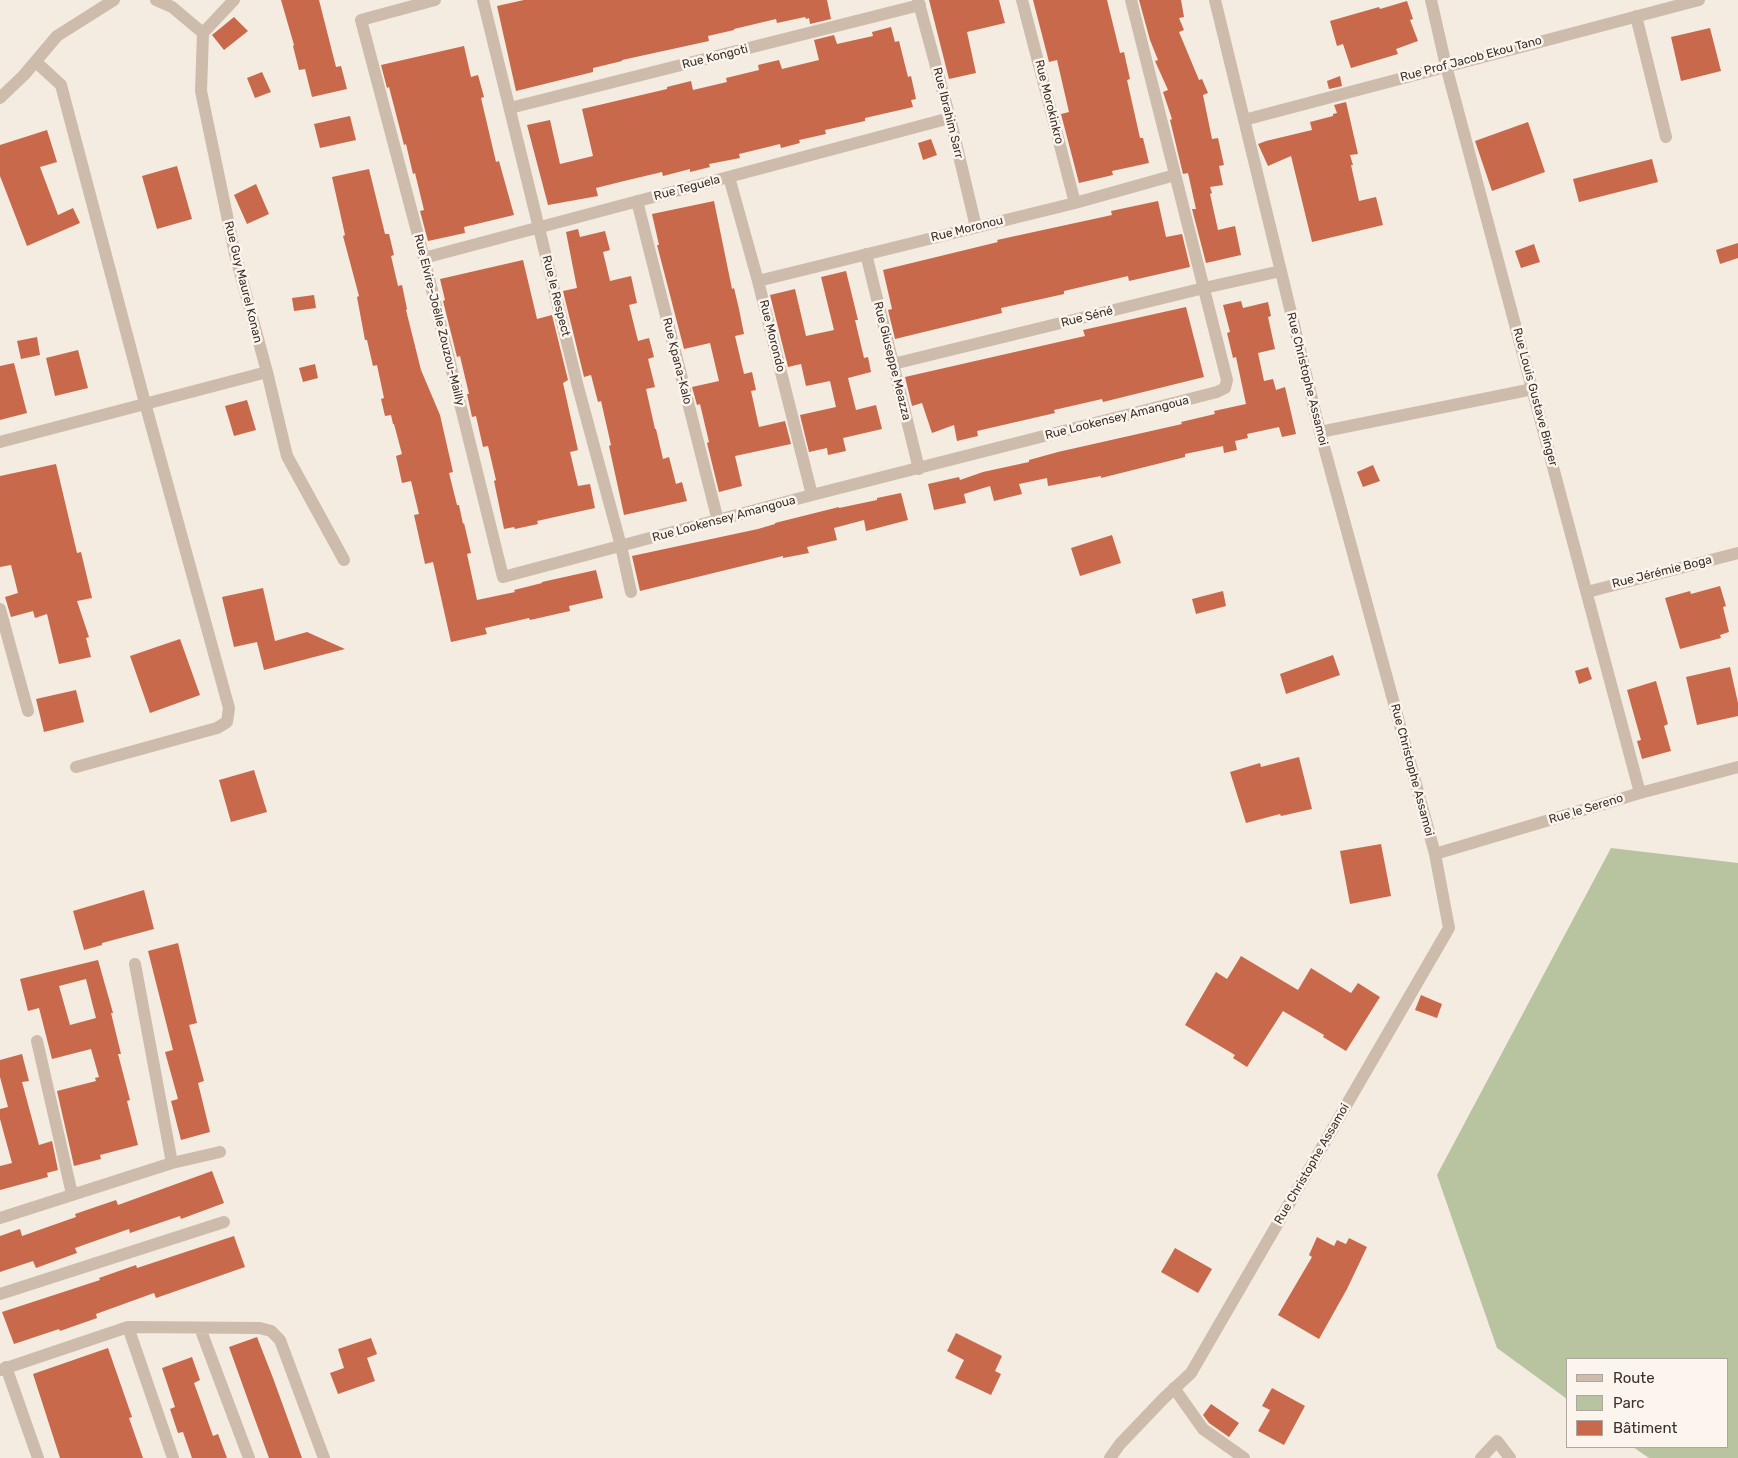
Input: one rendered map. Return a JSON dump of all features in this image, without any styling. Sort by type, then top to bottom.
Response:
[{"type":"street","points":[[0,98],[36,62],[57,36],[114,0]]},
{"type":"street","points":[[156,0],[172,7],[204,33],[234,0]]},
{"type":"street","name":"Rue Elvire-Joëlle Zouzou-Mailly","points":[[435,0],[361,20],[424,258],[503,577],[621,546]]},
{"type":"street","name":"Rue le Respect","points":[[483,0],[578,387],[621,546],[631,592]]},
{"type":"street","name":"Rue Morokinkro","points":[[1022,0],[1075,203]]},
{"type":"street","name":"Rue Lookensey Amangoua","points":[[621,546],[1217,392],[1224,388],[1227,380],[1131,0]]},
{"type":"street","name":"Rue Christophe Assamoi","points":[[1110,1458],[1120,1444],[1191,1373],[1449,928],[1435,854],[1320,432],[1215,0]]},
{"type":"street","name":"Rue Louis Gustave Binger","points":[[1431,0],[1446,66],[1640,793]]},
{"type":"street","name":"Rue Prof Jacob Ekou Tano","points":[[1244,120],[1699,0]]},
{"type":"street","name":"Rue Kongoti","points":[[510,108],[919,2]]},
{"type":"street","name":"Rue Ibrahim Sarr","points":[[919,2],[950,118],[976,227]]},
{"type":"street","points":[[1636,16],[1666,138]]},
{"type":"street","name":"Rue Guy Maurel Konan","points":[[204,33],[201,90],[235,254],[267,372],[286,456],[344,560]]},
{"type":"street","points":[[36,62],[61,85],[145,403],[229,708],[227,722],[217,728],[76,768]]},
{"type":"street","name":"Rue Teguela","points":[[424,258],[950,118]]},
{"type":"street","name":"Rue Moronou","points":[[758,281],[1075,203],[1175,175]]},
{"type":"street","name":"Rue Morondo","points":[[728,177],[758,281],[812,496]]},
{"type":"street","name":"Rue Kpana-Kalo","points":[[637,202],[718,521]]},
{"type":"street","name":"Rue Giuseppe Meazza","points":[[866,254],[919,469]]},
{"type":"street","name":"Rue Séné","points":[[893,364],[1204,288],[1281,272]]},
{"type":"street","points":[[0,442],[267,372]]},
{"type":"street","points":[[1320,432],[1533,389]]},
{"type":"street","name":"Rue Jérémie Boga","points":[[1587,592],[1738,553]]},
{"type":"street","points":[[0,609],[28,711]]},
{"type":"street","name":"Rue le Sereno","points":[[1435,854],[1640,793],[1738,767]]},
{"type":"street","points":[[135,964],[172,1163]]},
{"type":"street","points":[[37,1041],[72,1194]]},
{"type":"street","points":[[0,1218],[172,1163],[220,1152]]},
{"type":"street","points":[[0,1294],[224,1222]]},
{"type":"street","points":[[128,1327],[173,1458]]},
{"type":"street","points":[[38,1458],[3,1369],[128,1327],[260,1328],[271,1332],[280,1340],[324,1458]]},
{"type":"street","points":[[200,1328],[249,1458]]},
{"type":"street","points":[[1174,1388],[1202,1429],[1244,1458]]},
{"type":"street","points":[[1481,1458],[1497,1441],[1510,1458]]},
{"type":"green space","points":[[1611,848],[1738,863],[1738,1458],[1649,1458],[1634,1448],[1728,1448],[1728,1358],[1566,1358],[1566,1398],[1497,1348],[1437,1175]]},
{"type":"building","points":[[281,0],[319,0],[336,67],[341,66],[347,89],[312,97],[305,69],[299,70]]},
{"type":"building","points":[[524,0],[827,0],[831,19],[810,24],[809,18],[806,19],[805,17],[777,23],[776,19],[708,36],[709,41],[622,60],[593,68],[593,72],[516,91],[497,6]]},
{"type":"building","points":[[929,0],[999,0],[1005,23],[967,32],[976,73],[949,79]]},
{"type":"building","points":[[1033,0],[1107,0],[1120,53],[1124,52],[1130,79],[1127,80],[1140,138],[1143,138],[1149,163],[1112,171],[1113,175],[1079,183],[1061,114],[1069,112],[1057,60],[1049,62]]},
{"type":"building","points":[[1139,0],[1181,0],[1184,17],[1179,18],[1184,30],[1179,32],[1199,80],[1202,79],[1208,93],[1203,95],[1212,139],[1218,138],[1224,165],[1219,166],[1223,185],[1210,187],[1218,230],[1235,226],[1241,255],[1206,263],[1192,209],[1196,209],[1188,173],[1183,174],[1170,120],[1172,119],[1163,92],[1168,90],[1155,61],[1158,60],[1150,40]]},
{"type":"building","points":[[1407,1],[1413,19],[1410,20],[1418,41],[1396,49],[1398,54],[1351,68],[1343,44],[1337,46],[1330,21]]},
{"type":"building","points":[[234,17],[248,31],[224,50],[212,35]]},
{"type":"building","points":[[891,27],[895,42],[899,41],[908,77],[911,76],[916,99],[911,100],[913,107],[825,130],[826,134],[799,140],[800,143],[781,148],[780,144],[739,154],[740,158],[709,164],[710,167],[690,172],[690,169],[663,176],[662,172],[624,181],[596,188],[598,196],[548,205],[527,125],[550,120],[560,164],[593,156],[582,109],[667,89],[667,87],[691,81],[693,90],[727,82],[726,78],[759,70],[758,65],[779,60],[782,69],[819,60],[814,40],[834,35],[837,44],[873,36],[872,32]]},
{"type":"building","points":[[1710,28],[1721,71],[1681,81],[1671,37]]},
{"type":"building","points":[[464,46],[471,77],[478,75],[484,97],[481,98],[496,162],[499,161],[514,215],[464,227],[465,233],[428,241],[420,211],[424,210],[415,173],[413,174],[406,144],[404,145],[389,87],[387,88],[381,65]]},
{"type":"building","points":[[262,72],[271,92],[255,98],[247,78]]},
{"type":"building","points":[[1340,76],[1342,86],[1329,89],[1327,81]]},
{"type":"building","points":[[1346,102],[1358,154],[1350,155],[1359,201],[1376,197],[1383,225],[1312,242],[1291,156],[1268,166],[1258,144],[1312,130],[1310,122],[1333,116],[1333,114],[1337,113],[1334,105]]},
{"type":"building","points":[[350,116],[356,140],[320,148],[314,124]]},
{"type":"building","points":[[1528,122],[1545,172],[1492,191],[1475,141]]},
{"type":"building","points":[[47,130],[57,162],[40,167],[58,215],[73,208],[80,223],[27,246],[0,176],[0,145]]},
{"type":"building","points":[[931,139],[937,155],[923,160],[918,143]]},
{"type":"building","points":[[1652,159],[1658,182],[1579,202],[1573,179]]},
{"type":"building","points":[[177,166],[192,219],[157,229],[142,176]]},
{"type":"building","points":[[369,169],[385,234],[389,234],[394,255],[391,256],[398,286],[402,285],[406,310],[421,370],[440,415],[453,472],[449,473],[471,553],[467,554],[477,600],[515,592],[514,590],[542,582],[596,570],[603,598],[569,606],[570,611],[485,628],[487,634],[451,642],[433,562],[425,564],[414,515],[419,514],[411,481],[402,483],[396,456],[402,454],[391,415],[385,416],[381,399],[384,398],[377,365],[373,366],[367,340],[365,340],[357,297],[359,296],[343,236],[345,235],[332,177]]},
{"type":"building","points":[[256,184],[269,214],[247,224],[234,195]]},
{"type":"building","points":[[714,201],[732,289],[734,288],[744,334],[735,336],[744,374],[752,372],[756,390],[751,391],[759,427],[785,421],[791,444],[735,456],[742,486],[719,492],[700,404],[697,405],[692,387],[719,381],[710,343],[684,349],[657,245],[659,245],[652,214]]},
{"type":"building","points":[[1158,201],[1166,237],[1182,234],[1190,267],[1129,281],[1128,276],[1064,291],[1064,294],[1001,308],[1002,313],[895,339],[888,310],[892,309],[883,270],[998,242],[997,240],[1112,215],[1111,211]]},
{"type":"building","points":[[578,229],[580,237],[605,231],[610,250],[603,252],[610,281],[631,276],[637,303],[629,305],[638,341],[649,338],[654,357],[648,359],[655,387],[646,389],[655,429],[663,459],[669,457],[676,484],[682,482],[687,501],[624,515],[601,401],[598,402],[591,375],[584,377],[563,291],[577,288],[566,232]]},
{"type":"building","points":[[1738,243],[1738,258],[1720,264],[1716,250]]},
{"type":"building","points":[[1534,244],[1540,262],[1521,268],[1515,251]]},
{"type":"building","points":[[523,260],[537,319],[552,315],[568,380],[563,383],[578,450],[570,452],[578,486],[590,484],[595,508],[537,521],[538,524],[515,529],[514,527],[504,529],[488,446],[483,447],[476,416],[472,417],[467,394],[469,394],[460,356],[457,357],[443,301],[445,300],[440,279]]},
{"type":"building","points":[[846,271],[858,320],[855,320],[864,358],[868,357],[871,372],[848,378],[856,410],[876,405],[882,429],[843,438],[846,451],[828,455],[827,448],[809,452],[800,415],[836,407],[830,381],[806,386],[801,364],[788,367],[770,295],[795,289],[806,336],[834,330],[821,277]]},
{"type":"building","points":[[314,295],[316,308],[294,311],[292,298]]},
{"type":"building","points":[[1241,301],[1243,308],[1268,302],[1271,316],[1268,317],[1275,349],[1258,353],[1264,381],[1273,379],[1276,390],[1285,387],[1296,434],[1282,437],[1279,427],[1247,434],[1248,438],[1235,441],[1237,450],[1224,453],[1223,446],[1185,454],[1185,457],[1101,478],[1101,476],[1048,486],[1047,478],[1019,484],[1022,494],[994,501],[990,486],[964,494],[966,503],[934,510],[928,484],[959,477],[960,480],[983,472],[1029,462],[1029,460],[1058,452],[1182,424],[1181,422],[1215,414],[1214,411],[1246,404],[1236,357],[1233,358],[1227,333],[1230,332],[1223,305]]},
{"type":"building","points":[[1186,307],[1204,377],[1103,402],[1102,399],[1054,410],[1055,413],[977,431],[978,436],[957,441],[954,425],[932,433],[922,403],[912,406],[905,377],[1085,336],[1083,330]]},
{"type":"building","points":[[37,337],[40,355],[21,359],[17,341]]},
{"type":"building","points":[[78,350],[88,388],[55,396],[46,358]]},
{"type":"building","points":[[14,363],[27,413],[0,420],[0,366]]},
{"type":"building","points":[[315,364],[318,378],[303,382],[299,368]]},
{"type":"building","points":[[247,400],[256,430],[234,436],[225,406]]},
{"type":"building","points":[[56,464],[77,553],[81,552],[92,598],[77,601],[89,637],[86,638],[91,657],[59,664],[47,614],[35,618],[33,611],[11,617],[5,597],[18,593],[11,565],[0,567],[0,476]]},
{"type":"building","points":[[1373,465],[1380,481],[1363,487],[1357,472]]},
{"type":"building","points":[[901,493],[908,520],[866,531],[864,520],[834,528],[837,540],[807,547],[809,553],[783,558],[783,556],[640,591],[632,556],[758,529],[775,523]]},
{"type":"building","points":[[1112,535],[1121,563],[1080,576],[1071,548]]},
{"type":"building","points":[[1720,586],[1726,606],[1723,607],[1729,632],[1720,635],[1721,638],[1680,649],[1665,598],[1690,591],[1691,594]]},
{"type":"building","points":[[263,588],[275,641],[307,632],[345,649],[264,670],[257,642],[234,647],[222,597]]},
{"type":"building","points":[[1223,591],[1226,606],[1196,614],[1192,599]]},
{"type":"building","points":[[180,639],[200,695],[150,713],[130,656]]},
{"type":"building","points":[[1333,655],[1340,675],[1286,694],[1280,674]]},
{"type":"building","points":[[1588,667],[1592,679],[1579,684],[1575,671]]},
{"type":"building","points":[[1730,667],[1738,703],[1738,716],[1697,725],[1686,677]]},
{"type":"building","points":[[1656,681],[1668,724],[1664,726],[1671,751],[1642,759],[1637,741],[1641,740],[1627,690]]},
{"type":"building","points":[[76,690],[84,722],[44,732],[36,699]]},
{"type":"building","points":[[1299,757],[1312,809],[1281,816],[1280,814],[1246,823],[1230,772],[1260,763],[1261,767]]},
{"type":"building","points":[[254,770],[267,812],[231,822],[219,780]]},
{"type":"building","points":[[1381,844],[1391,896],[1350,904],[1340,851]]},
{"type":"building","points":[[144,890],[154,929],[102,943],[102,945],[84,950],[73,911]]},
{"type":"building","points":[[178,943],[197,1023],[189,1025],[204,1081],[198,1083],[210,1132],[181,1140],[171,1101],[178,1099],[165,1052],[173,1050],[148,951]]},
{"type":"building","points":[[1241,956],[1298,990],[1311,968],[1351,993],[1358,983],[1380,997],[1346,1051],[1323,1037],[1324,1035],[1283,1011],[1247,1067],[1233,1058],[1235,1055],[1185,1025],[1216,972],[1227,979]]},
{"type":"building","points":[[98,960],[113,1013],[111,1013],[121,1054],[118,1054],[130,1100],[127,1101],[138,1145],[100,1155],[101,1159],[74,1166],[57,1091],[96,1081],[95,1078],[99,1077],[91,1049],[52,1059],[39,1008],[28,1011],[20,979]],"holes":[[[86,979],[96,1018],[70,1025],[59,986]]]},
{"type":"building","points":[[1421,995],[1442,1004],[1437,1018],[1415,1010]]},
{"type":"building","points":[[22,1054],[29,1081],[22,1082],[39,1145],[52,1141],[58,1170],[47,1173],[48,1177],[0,1190],[0,1166],[12,1163],[0,1119],[0,1109],[8,1107],[0,1077],[0,1060]]},
{"type":"building","points":[[212,1171],[224,1203],[181,1219],[180,1216],[130,1233],[129,1229],[75,1248],[77,1253],[36,1268],[33,1261],[0,1272],[0,1236],[20,1229],[22,1236],[76,1217],[75,1214],[116,1200],[118,1205]]},
{"type":"building","points":[[234,1236],[245,1267],[156,1298],[154,1293],[96,1314],[97,1318],[14,1344],[2,1312],[100,1280],[99,1278],[136,1265],[137,1268]]},
{"type":"building","points":[[1317,1237],[1334,1246],[1337,1240],[1346,1244],[1349,1238],[1367,1247],[1347,1289],[1319,1339],[1278,1315],[1312,1257],[1309,1255]]},
{"type":"building","points":[[1175,1248],[1212,1269],[1198,1293],[1161,1272]]},
{"type":"building","points":[[956,1333],[1002,1356],[995,1371],[1001,1374],[991,1395],[955,1378],[964,1360],[947,1351]]},
{"type":"building","points":[[257,1337],[302,1458],[269,1458],[229,1347]]},
{"type":"building","points":[[371,1338],[377,1354],[367,1358],[375,1381],[338,1394],[330,1373],[344,1368],[338,1349]]},
{"type":"building","points":[[108,1348],[132,1417],[129,1418],[143,1458],[60,1458],[33,1374]]},
{"type":"building","points":[[192,1357],[200,1380],[194,1383],[213,1436],[218,1434],[227,1458],[192,1458],[183,1432],[178,1433],[170,1409],[175,1407],[162,1368]]},
{"type":"building","points":[[1272,1388],[1305,1406],[1284,1445],[1258,1431],[1270,1410],[1262,1406]]},
{"type":"building","points":[[1211,1404],[1239,1423],[1229,1437],[1209,1423],[1203,1415]]}]
